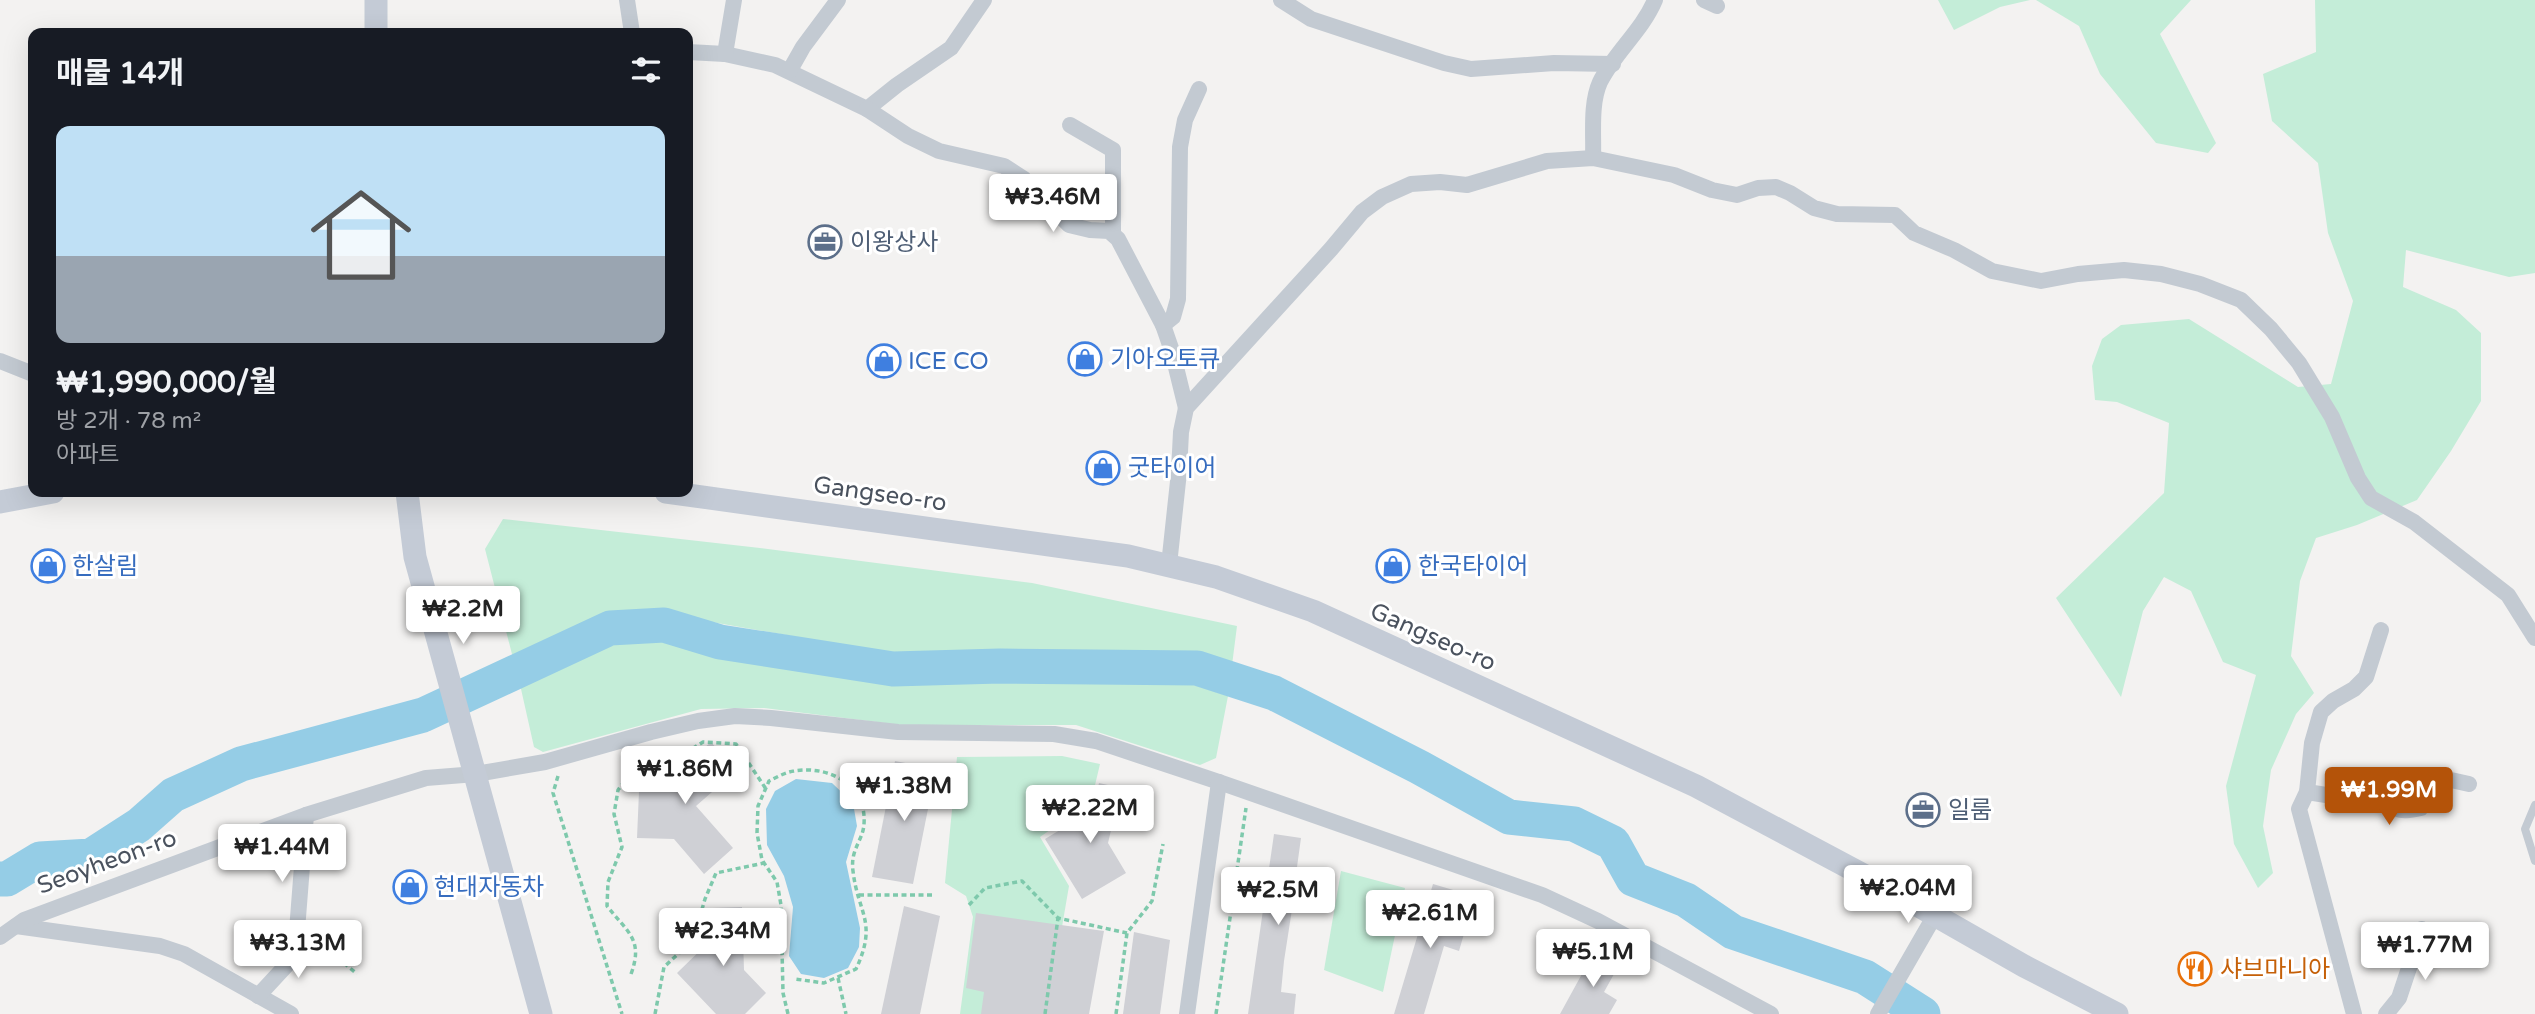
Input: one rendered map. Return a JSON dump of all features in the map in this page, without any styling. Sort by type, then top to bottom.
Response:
[{"type":"street","points":[[376,0],[376,28]]},
{"type":"street","points":[[627,0],[631,28]]},
{"type":"street","points":[[725,54],[734,0]]},
{"type":"street","points":[[790,71],[803,47],[838,0]]},
{"type":"street","points":[[867,109],[951,48],[984,0]]},
{"type":"street","points":[[1281,0],[1322,23],[1444,63],[1471,69],[1553,62],[1613,64]]},
{"type":"street","points":[[1593,158],[1595,106],[1600,83],[1634,37],[1655,0]]},
{"type":"street","points":[[693,52],[725,54],[790,71],[811,84],[867,109],[908,136],[939,151],[1004,166],[1024,179],[1069,225],[1110,231],[1118,239],[1163,325],[1186,408],[1181,432],[1169,565]]},
{"type":"street","points":[[1163,325],[1173,317],[1178,299],[1180,147],[1185,120],[1199,89]]},
{"type":"street","points":[[1070,125],[1113,149],[1113,234]]},
{"type":"street","points":[[1186,408],[1362,212],[1382,197],[1411,184],[1440,182],[1467,185],[1547,161],[1593,158],[1674,175],[1712,190],[1737,195],[1758,188],[1776,187],[1814,208],[1838,214],[1895,215],[1914,233],[1993,271],[2017,277],[2041,281],[2124,270],[2161,274],[2200,284],[2241,300],[2271,329],[2299,363],[2332,417],[2358,478],[2371,498],[2414,522],[2508,595],[2535,638]]},
{"type":"street","points":[[0,361],[28,372]]},
{"type":"street","name":"Gangseo-ro","points":[[693,496],[1128,556],[1216,576],[1313,611],[1696,786],[2117,1014]]},
{"type":"street","points":[[0,502],[28,497]]},
{"type":"street","points":[[408,497],[415,557],[541,1014]]},
{"type":"street","points":[[2354,1014],[2300,809],[2307,792],[2312,743],[2321,712],[2333,701],[2354,689],[2366,677],[2381,630]]},
{"type":"street","name":"Seoyheon-ro","points":[[0,937],[24,920],[306,815],[426,778],[476,774],[545,762],[651,732],[735,716],[898,732],[1055,734],[1096,741],[1542,895],[1598,921],[1771,1014]]},
{"type":"street","points":[[2307,792],[2326,795],[2379,793],[2393,808],[2402,812],[2421,808],[2436,782],[2451,780],[2469,783]]},
{"type":"street","points":[[1187,1014],[1219,782]]},
{"type":"street","points":[[295,956],[306,815]]},
{"type":"street","points":[[1878,1014],[1935,915]]},
{"type":"street","points":[[16,926],[160,946],[184,954],[291,1014]]},
{"type":"street","points":[[2386,1014],[2399,998],[2422,929]]},
{"type":"street","points":[[258,996],[295,956],[319,941]]},
{"type":"lane","points":[[2535,805],[2525,830],[2535,861]]},
{"type":"path","points":[[631,974],[638,956],[632,934],[607,906],[608,882],[622,847],[614,814],[618,790],[636,766],[668,764],[703,742],[736,744],[765,789]]},
{"type":"path","points":[[788,1014],[783,993],[781,905],[777,881],[764,863],[757,833],[758,806],[769,781],[791,771],[810,769],[832,773],[852,786],[862,804],[864,826],[852,858],[868,935],[856,969],[824,983],[795,979]]},
{"type":"path","points":[[569,771],[557,776],[553,793],[622,1014]]},
{"type":"path","points":[[1216,1014],[1246,808]]},
{"type":"path","points":[[1116,1014],[1127,933],[1152,901],[1163,844]]},
{"type":"path","points":[[655,1014],[664,967],[693,940],[716,873],[764,863]]},
{"type":"path","points":[[969,905],[985,888],[1022,881],[1058,918],[1127,933]]},
{"type":"path","points":[[859,895],[933,895]]},
{"type":"path","points":[[1045,1014],[1058,918]]},
{"type":"path","points":[[838,978],[846,1014]]},
{"type":"green space","points":[[1938,0],[2030,0],[2000,7],[1954,30]]},
{"type":"green space","points":[[2036,0],[2191,0],[2160,34],[2216,143],[2208,153],[2156,143],[2100,74],[2079,26]]},
{"type":"green space","points":[[2315,0],[2535,0],[2535,273],[2509,277],[2406,250],[2403,287],[2456,310],[2481,333],[2481,401],[2417,500],[2357,525],[2316,538],[2300,581],[2291,656],[2314,693],[2296,714],[2271,770],[2263,826],[2273,873],[2258,888],[2234,844],[2226,786],[2256,675],[2223,662],[2191,591],[2164,577],[2143,611],[2121,697],[2056,598],[2164,493],[2169,423],[2117,402],[2095,400],[2092,366],[2102,339],[2121,325],[2189,319],[2298,387],[2331,384],[2353,301],[2328,233],[2318,163],[2272,121],[2263,74],[2316,52]]},
{"type":"green space","points":[[503,519],[1032,583],[1237,626],[1231,673],[1192,660],[900,655],[672,615],[602,617],[514,662],[485,549]]},
{"type":"green space","points":[[639,633],[682,644],[894,684],[1060,678],[1173,678],[1228,696],[1216,758],[1200,765],[1076,725],[901,725],[764,708],[701,709],[543,752],[534,747],[519,680],[576,652]]},
{"type":"green space","points":[[1062,756],[1100,764],[1087,819],[1070,816],[1040,837],[1069,886],[1047,1014],[960,1014],[973,917],[966,896],[945,883],[957,757]]},
{"type":"green space","points":[[1341,871],[1405,888],[1383,992],[1324,970]]},
{"type":"water","points":[[796,779],[832,783],[853,803],[857,826],[846,862],[860,928],[859,947],[848,968],[824,978],[801,974],[789,956],[793,907],[784,876],[767,845],[766,809],[775,791]]},
{"type":"building","points":[[711,742],[736,771],[696,806],[733,848],[704,874],[674,839],[637,838],[640,768],[679,770]]},
{"type":"building","points":[[895,761],[936,769],[913,884],[872,877]]},
{"type":"building","points":[[1099,783],[1121,788],[1108,843],[1126,873],[1082,899],[1045,839],[1093,810]]},
{"type":"building","points":[[1274,834],[1301,838],[1297,867],[1315,870],[1311,893],[1295,890],[1284,961],[1281,992],[1296,994],[1294,1014],[1248,1014]]},
{"type":"building","points":[[1433,884],[1460,892],[1451,923],[1466,927],[1459,951],[1444,946],[1424,1014],[1394,1014]]},
{"type":"building","points":[[904,906],[940,916],[920,1014],[881,1014]]},
{"type":"building","points":[[742,907],[744,970],[766,993],[745,1014],[716,1014],[677,973],[714,937],[712,908]]},
{"type":"building","points":[[976,913],[1104,931],[1089,1014],[981,1014],[984,992],[966,988]]},
{"type":"building","points":[[1134,932],[1170,940],[1160,1014],[1123,1014]]},
{"type":"building","points":[[1594,952],[1619,965],[1604,992],[1617,1000],[1609,1014],[1560,1014]]},
{"type":"waterway","points":[[0,879],[7,879],[40,859],[91,856],[139,825],[173,795],[241,764],[423,715],[610,628],[664,625],[720,642],[893,669],[1000,666],[1197,668],[1274,693],[1419,767],[1509,817],[1574,824],[1613,843],[1633,879],[1686,900],[1733,932],[1865,977],[1923,1014]]},
{"type":"place","name":"이왕상사","points":[[825,242]]},
{"type":"place","name":"기아오토큐","points":[[1085,359]]},
{"type":"place","name":"ICE CO","points":[[884,361]]},
{"type":"place","name":"굿타이어","points":[[1103,468]]},
{"type":"place","name":"한살림","points":[[48,566]]},
{"type":"place","name":"한국타이어","points":[[1393,566]]},
{"type":"place","name":"일룸","points":[[1923,810]]},
{"type":"place","name":"현대자동차","points":[[410,887]]},
{"type":"place","name":"샤브마니아","points":[[2195,969]]}]
